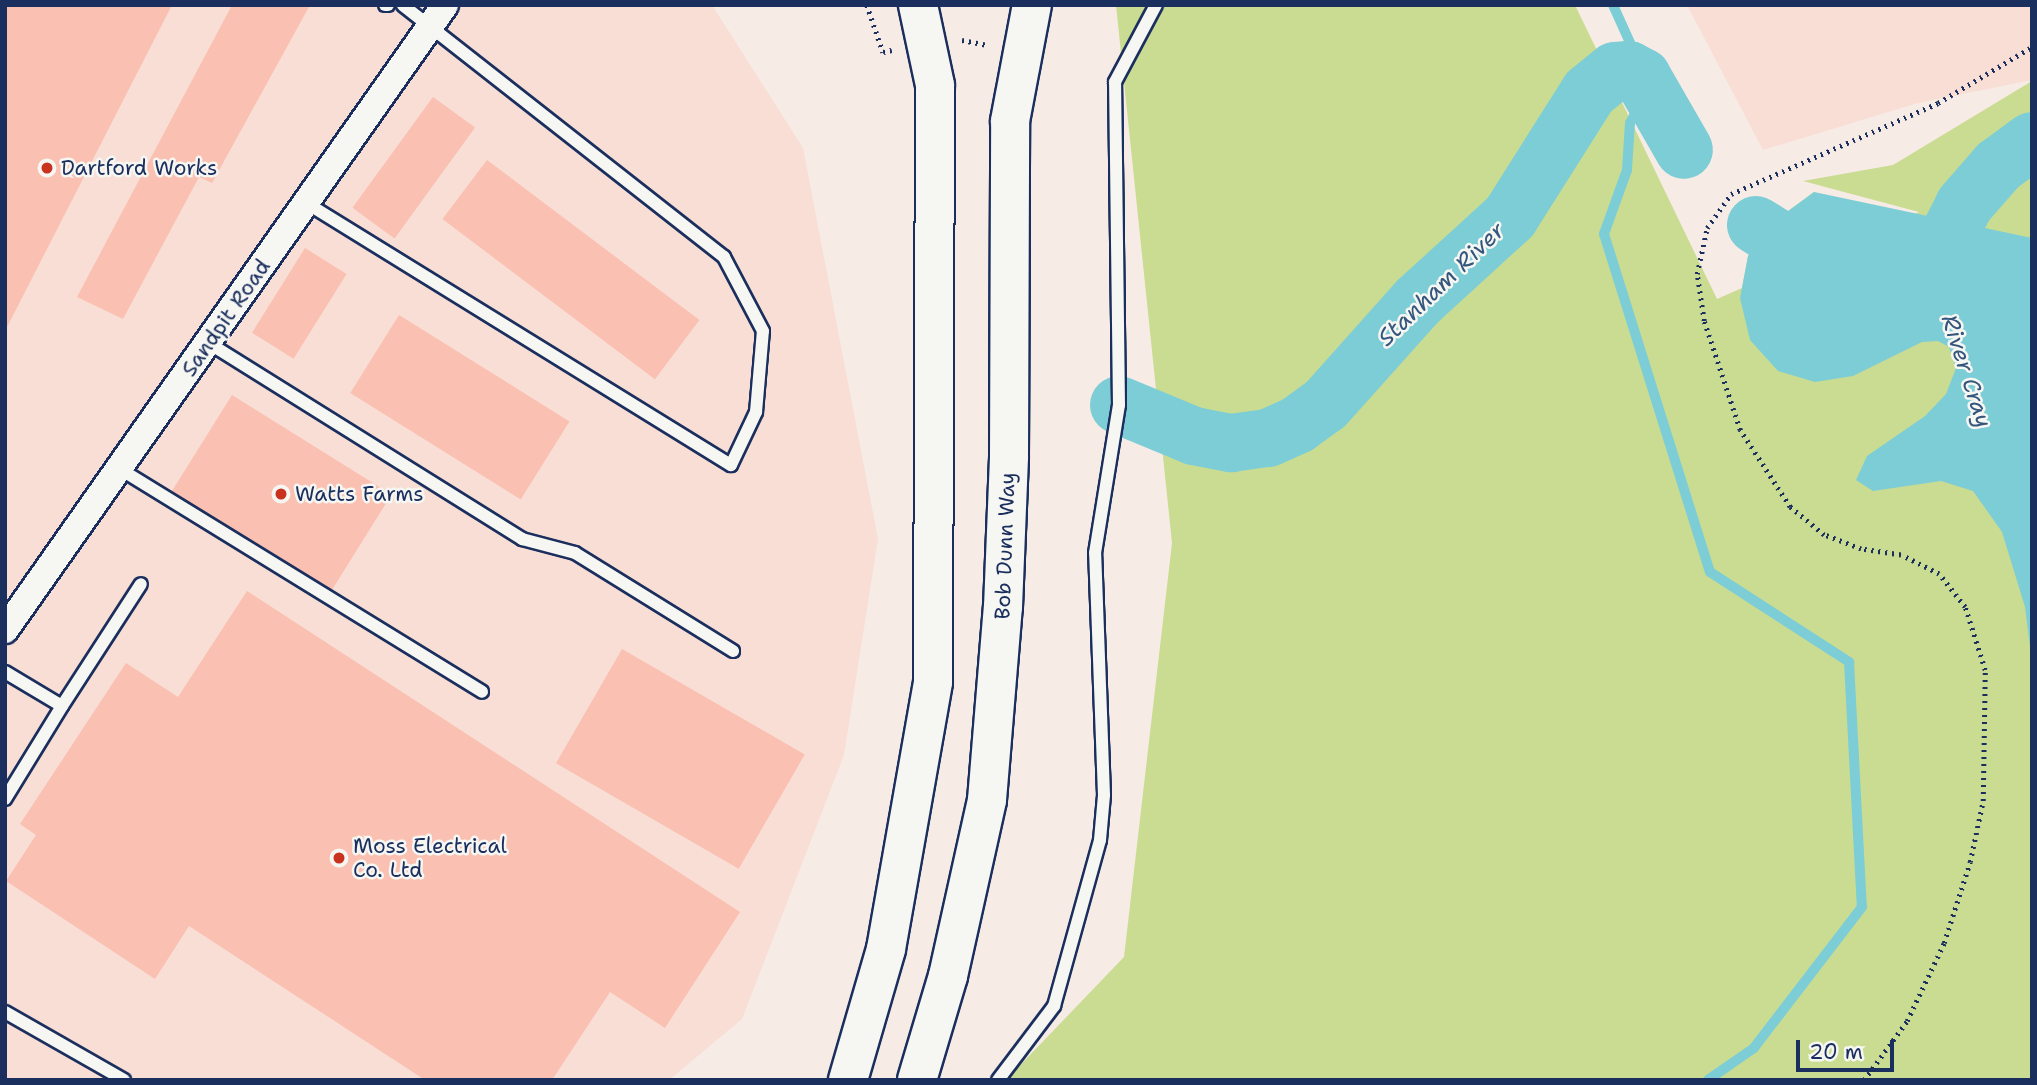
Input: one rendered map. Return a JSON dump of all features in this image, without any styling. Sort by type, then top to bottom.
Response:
[{"type":"main road","points":[[848,1080],[886,949],[933,682],[935,85],[918,5]]},
{"type":"main road","name":"Bob Dunn Way","points":[[917,1080],[948,976],[987,800],[1003,607],[1009,456],[1010,121],[1032,5]]},
{"type":"street","name":"Sandpit Road","points":[[5,630],[439,15]]},
{"type":"lane","points":[[308,204],[731,465],[756,412],[763,331],[724,257],[439,15],[403,5]]},
{"type":"lane","points":[[998,1080],[1054,1006],[1100,840],[1104,795],[1095,553],[1119,405],[1115,82],[1156,5]]},
{"type":"lane","points":[[207,342],[304,407],[522,539],[575,553],[733,651]]},
{"type":"lane","points":[[120,469],[482,691]]},
{"type":"lane","points":[[5,799],[141,584]]},
{"type":"lane","points":[[5,672],[62,706]]},
{"type":"lane","points":[[5,1012],[124,1080]]},
{"type":"path","points":[[1864,1080],[1907,1021],[1944,943],[1970,862],[1983,801],[1984,670],[1965,607],[1939,574],[1901,555],[1861,549],[1824,535],[1790,507],[1740,430],[1704,321],[1697,274],[1707,228],[1731,194],[1938,103],[2032,47]]},
{"type":"shaded area","points":[[5,5],[712,5],[803,148],[878,539],[844,755],[742,1019],[669,1080],[5,1080]]},
{"type":"shaded area","points":[[1687,5],[2032,5],[2032,80],[1918,103],[1763,150]]},
{"type":"green space","points":[[1116,5],[1575,5],[1717,299],[1742,288],[1748,256],[1772,223],[1814,192],[1873,232],[1919,212],[1803,181],[1893,165],[2032,81],[2032,1080],[1006,1080],[1124,957],[1172,543]]},
{"type":"water","points":[[1814,192],[2032,238],[2032,663],[2025,607],[2002,532],[1973,491],[1941,481],[1873,491],[1856,480],[1867,456],[1925,416],[1946,394],[1956,368],[1949,347],[1938,341],[1922,342],[1853,376],[1815,382],[1778,371],[1750,340],[1740,298],[1748,256],[1772,223]]},
{"type":"building","name":"Dartford Works","points":[[5,5],[172,5],[5,331]]},
{"type":"building","points":[[232,5],[310,5],[212,183],[199,177],[123,319],[77,297]]},
{"type":"building","points":[[433,97],[475,128],[395,238],[352,208]]},
{"type":"building","points":[[487,160],[699,320],[655,379],[442,219]]},
{"type":"building","points":[[305,248],[347,274],[294,359],[252,333]]},
{"type":"building","points":[[399,315],[569,422],[521,500],[350,393]]},
{"type":"building","name":"Watts Farms","points":[[232,395],[391,495],[330,592],[171,493]]},
{"type":"building","name":"Moss Electrical Co. Ltd","points":[[247,591],[740,912],[665,1028],[610,992],[552,1080],[425,1080],[189,926],[155,979],[6,881],[36,835],[20,824],[126,663],[178,697]]},
{"type":"building","points":[[622,649],[805,754],[739,869],[556,763]]},
{"type":"waterway","points":[[1613,5],[1650,87],[1630,123],[1627,170],[1604,234],[1710,572],[1849,662],[1862,907],[1754,1048],[1708,1080]]},
{"type":"waterway","name":"Stanham River","points":[[1119,405],[1194,436],[1231,443],[1268,438],[1297,425],[1325,405],[1418,301],[1510,217],[1589,92],[1615,71],[1629,70],[1642,77],[1684,150]]},
{"type":"waterway","name":"River Cray","points":[[1944,299],[1942,268],[1950,233],[1964,205],[1998,166],[2032,141]]},
{"type":"waterway","name":"Stanham River","points":[[1756,225],[1778,239],[1804,245],[1842,240]]},
{"type":"place","name":"Dartford Works","points":[[47,168]]},
{"type":"place","name":"Watts Farms","points":[[281,494]]},
{"type":"place","name":"Moss Electrical Co. Ltd","points":[[339,858]]}]
